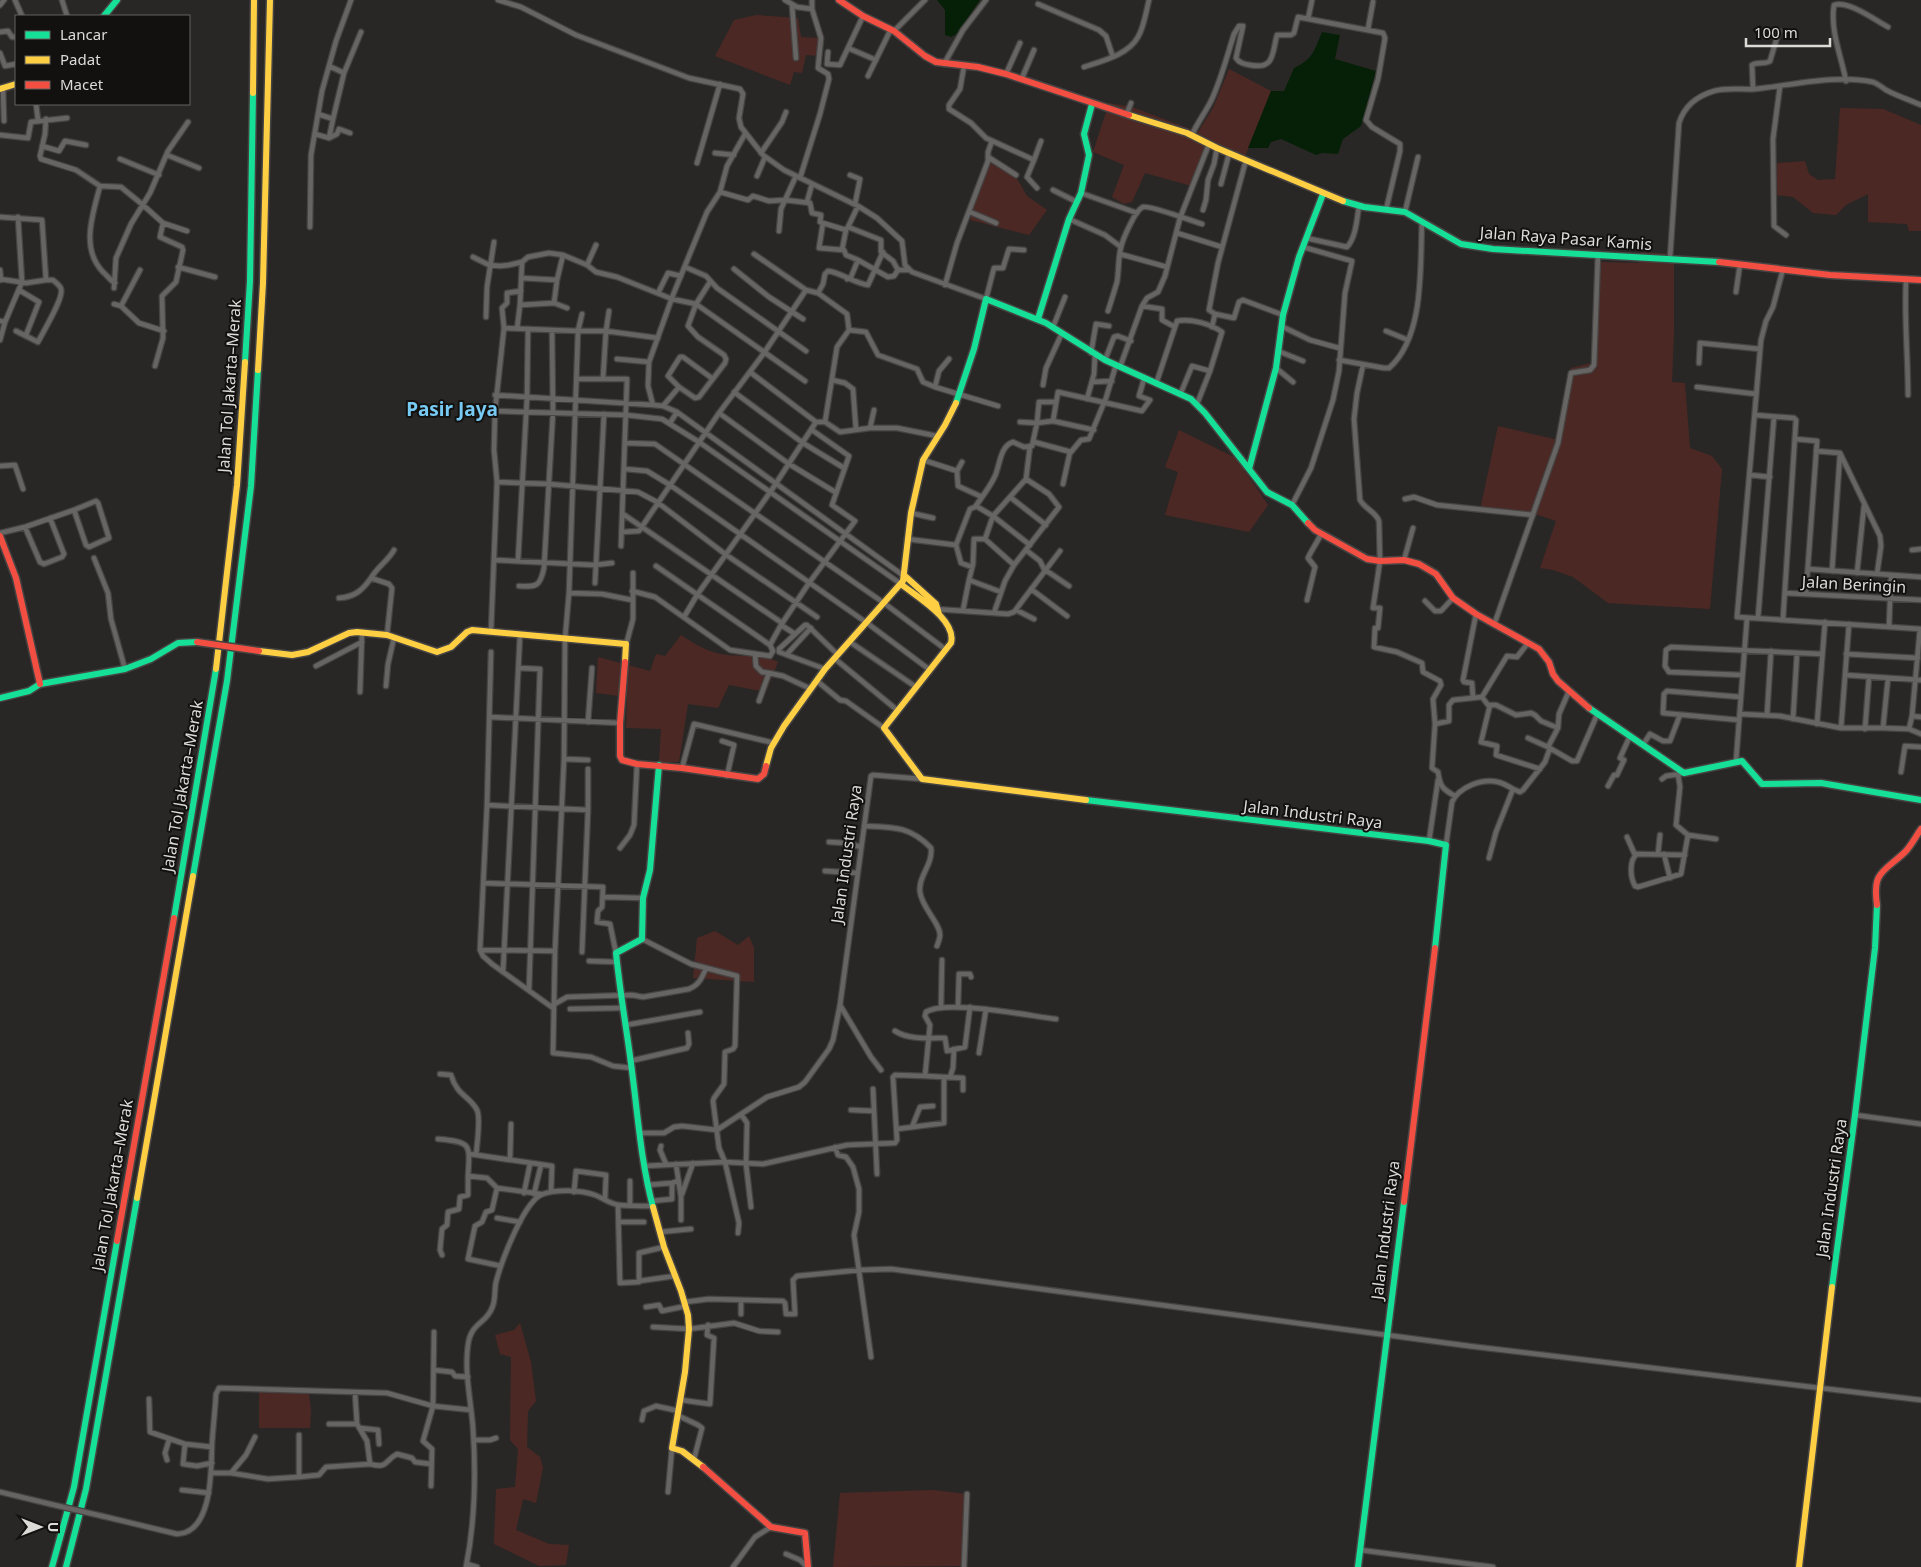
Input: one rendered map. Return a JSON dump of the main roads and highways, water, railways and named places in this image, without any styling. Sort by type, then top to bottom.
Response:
[{"type":"main road","points":[[105,15],[117,0]]},
{"type":"main road","name":"Jalan Tol Jakarta–Merak","points":[[52,1567],[74,1487],[215,681],[237,484],[250,282],[254,0]]},
{"type":"main road","name":"Jalan Tol Jakarta–Merak","points":[[66,1567],[86,1489],[227,680],[251,486],[263,283],[270,0]]},
{"type":"main road","name":"Jalan Raya Pasar Kamis","points":[[839,0],[863,16],[892,30],[925,56],[944,64],[987,69],[1022,78],[1092,104],[1127,113],[1192,135],[1229,154],[1324,194],[1359,206],[1405,212],[1461,244],[1474,247],[1670,258],[1830,275],[1921,280]]},
{"type":"main road","points":[[1,88],[15,84]]},
{"type":"main road","points":[[1038,319],[1069,219],[1081,193],[1089,155],[1084,134],[1092,104]]},
{"type":"main road","points":[[1249,469],[1276,368],[1283,315],[1306,238],[1324,194]]},
{"type":"main road","points":[[0,698],[29,691],[40,684],[125,669],[151,659],[178,643],[197,642],[292,655],[308,652],[349,634],[362,632],[387,635],[436,652],[451,647],[470,630],[565,638],[626,645],[620,724],[620,756],[624,762],[682,768],[753,780],[761,778],[774,743],[784,726],[835,656],[867,623],[901,584],[905,576],[911,513],[923,460],[945,425],[959,396],[972,356],[986,299],[1038,319],[1093,354],[1197,404],[1267,492],[1292,505],[1321,534],[1363,557],[1380,561],[1404,560],[1419,564],[1436,574],[1453,598],[1494,625],[1528,642],[1545,655],[1553,674],[1569,691],[1597,715],[1681,773],[1736,761],[1745,762],[1762,784],[1822,783],[1921,800]]},
{"type":"main road","points":[[0,534],[20,593],[40,684]]},
{"type":"main road","points":[[905,576],[936,604],[939,612]]},
{"type":"main road","points":[[901,584],[931,609],[939,612]]},
{"type":"main road","name":"Jalan Industri Raya","points":[[939,612],[952,630],[953,637],[930,670],[884,728],[922,778],[1178,812],[1429,841],[1446,846],[1358,1567]]},
{"type":"main road","points":[[659,765],[650,870],[643,898],[642,939],[616,953],[620,996],[626,1025],[647,1185],[664,1247],[685,1304],[689,1329],[681,1400],[672,1448],[682,1451],[694,1459],[771,1527],[805,1533],[807,1567]]},
{"type":"main road","name":"Jalan Industri Raya","points":[[1799,1567],[1838,1232],[1855,1115],[1875,948],[1878,910],[1875,889],[1879,876],[1885,868],[1906,851],[1921,829]]},
{"type":"district","name":"Pasir Jaya","points":[[452,409]]}]
